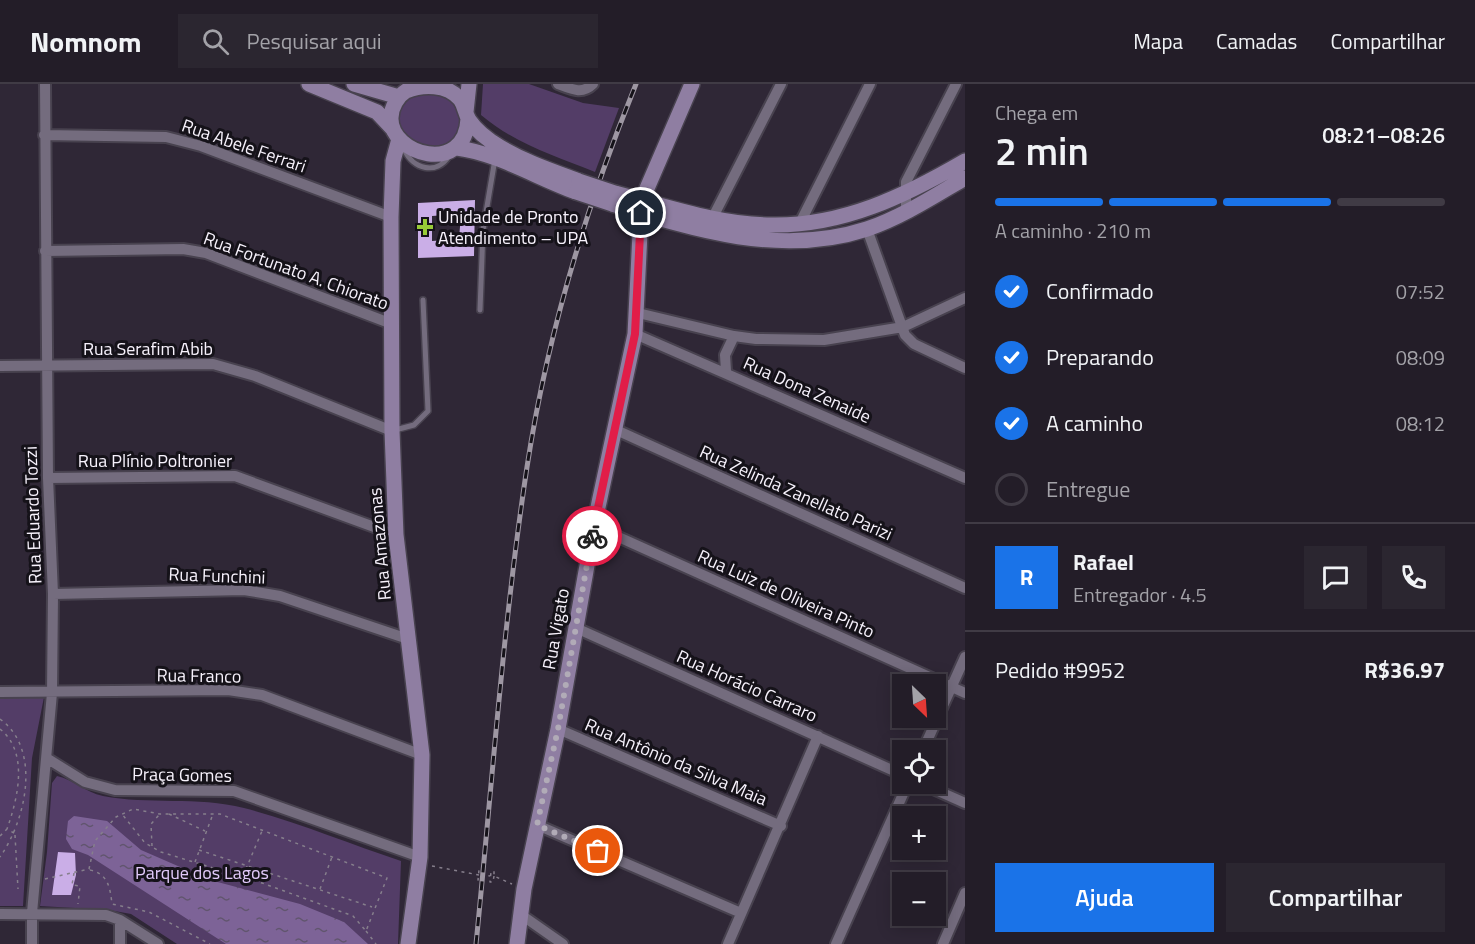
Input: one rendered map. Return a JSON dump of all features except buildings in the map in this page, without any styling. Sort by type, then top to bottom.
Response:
[{"type":"street","name":"Rua Eduardo Tozzi","points":[[32,944],[32,914],[48,759],[52,693],[53,594],[48,478],[45,84]]},
{"type":"street","points":[[309,84],[377,112],[398,137],[415,150],[431,153],[455,150],[495,158],[535,177],[577,187],[737,239],[782,242],[824,238],[867,229],[906,211],[965,178]]},
{"type":"street","points":[[354,84],[405,89],[430,84],[459,101],[480,134],[500,147],[577,187]]},
{"type":"street","points":[[455,150],[468,129],[459,101],[468,84]]},
{"type":"street","points":[[558,84],[575,91],[583,90],[593,84]]},
{"type":"street","name":"Rua Vigato","points":[[517,944],[524,889],[558,729],[594,526],[635,334],[638,313],[641,207],[692,84]]},
{"type":"street","points":[[713,218],[781,84]]},
{"type":"street","points":[[800,223],[870,84]]},
{"type":"street","points":[[906,211],[906,182],[956,84]]},
{"type":"street","points":[[398,137],[392,109],[405,89]]},
{"type":"street","name":"Rua Abele Ferrari","points":[[44,135],[166,137],[201,146],[391,217]]},
{"type":"street","name":"Rua Amazonas","points":[[398,137],[393,161],[391,217],[392,431],[396,535],[422,755],[419,860],[408,944]]},
{"type":"street","points":[[641,207],[772,225],[800,223],[872,208],[905,194],[965,161]]},
{"type":"street","points":[[867,229],[903,327],[914,344],[965,368]]},
{"type":"street","name":"Rua Fortunato A. Chiorato","points":[[45,251],[183,249],[206,253],[392,324]]},
{"type":"street","points":[[638,313],[734,336],[756,339],[824,340],[903,327],[965,298]]},
{"type":"street","name":"Rua Dona Zenaide","points":[[635,334],[726,371],[965,478]]},
{"type":"street","points":[[726,371],[725,355],[734,336]]},
{"type":"street","name":"Rua Serafim Abib","points":[[0,366],[213,364],[255,376],[392,431]]},
{"type":"street","name":"Rua Zelinda Zanellato Parizi","points":[[614,429],[965,588]]},
{"type":"street","name":"Rua Plínio Poltronier","points":[[48,478],[236,476],[396,535]]},
{"type":"street","name":"Rua Luiz de Oliveira Pinto","points":[[594,526],[965,693]]},
{"type":"street","name":"Rua Funchini","points":[[53,594],[244,590],[280,596],[408,639]]},
{"type":"street","name":"Rua Horácio Carraro","points":[[576,628],[892,771]]},
{"type":"street","points":[[927,740],[965,657]]},
{"type":"street","name":"Rua Franco","points":[[0,693],[228,690],[262,695],[422,755]]},
{"type":"street","name":"Rua Antônio da Silva Maia","points":[[558,729],[781,826]]},
{"type":"street","points":[[728,944],[818,736]]},
{"type":"street","name":"Praça Gomes","points":[[48,759],[85,782],[116,790],[234,791],[419,860]]},
{"type":"street","points":[[836,944],[903,794]]},
{"type":"street","points":[[945,794],[965,803]]},
{"type":"street","points":[[537,825],[741,913]]},
{"type":"street","points":[[943,944],[965,893]]},
{"type":"street","points":[[0,914],[106,915],[120,920],[158,944]]},
{"type":"street","points":[[520,914],[563,944]]},
{"type":"street","points":[[120,920],[120,944]]},
{"type":"lane","points":[[480,310],[483,230],[495,158]]},
{"type":"lane","points":[[392,431],[414,425],[428,411],[423,300]]},
{"type":"path","points":[[0,719],[14,730],[28,766],[14,834],[18,889]]},
{"type":"path","points":[[0,729],[11,737],[18,753],[17,789],[8,829],[0,836]]},
{"type":"path","points":[[89,869],[95,841],[116,817],[133,809],[160,814],[213,813],[387,878],[373,908],[366,931]]},
{"type":"path","points":[[195,862],[213,813]]},
{"type":"path","points":[[122,814],[145,843],[152,847],[175,858],[195,862],[352,916],[376,944]]},
{"type":"path","points":[[152,847],[151,824],[160,814]]},
{"type":"path","points":[[168,814],[206,831]]},
{"type":"path","points":[[8,829],[14,834]]},
{"type":"path","points":[[243,878],[262,830]]},
{"type":"path","points":[[0,857],[14,834]]},
{"type":"path","points":[[199,850],[373,908]]},
{"type":"path","points":[[320,889],[332,856]]},
{"type":"path","points":[[419,860],[492,876],[524,889]]},
{"type":"path","points":[[36,880],[89,869],[100,872],[106,879],[112,904],[149,912],[210,944]]},
{"type":"path","points":[[74,872],[72,885],[80,886],[78,904]]},
{"type":"green space","points":[[483,84],[529,84],[583,103],[619,108],[595,172],[521,141],[481,115]]},
{"type":"green space","points":[[430,89],[458,105],[463,123],[452,141],[439,148],[418,145],[409,139],[400,121],[400,110],[404,98]]},
{"type":"green space","points":[[0,697],[44,697],[32,758],[23,906],[0,906]]},
{"type":"green space","name":"Parque dos Lagos","points":[[57,776],[91,792],[120,799],[208,802],[244,808],[304,826],[401,861],[398,944],[177,944],[131,914],[109,910],[40,906],[52,783]]},
{"type":"water","points":[[74,816],[107,821],[141,850],[210,880],[300,904],[344,922],[368,944],[226,944],[88,855],[72,849],[66,839],[68,821]]},
{"type":"railway","points":[[476,944],[511,586],[535,418],[570,272],[601,177],[636,84]]},
{"type":"way so far","points":[[592,536],[558,729],[537,825],[598,851]]},
{"type":"place","name":"Unidade de Pronto Atendimento – UPA","points":[[425,227]]},
{"type":"route","points":[[592,536],[635,334],[638,313],[641,213]]}]
